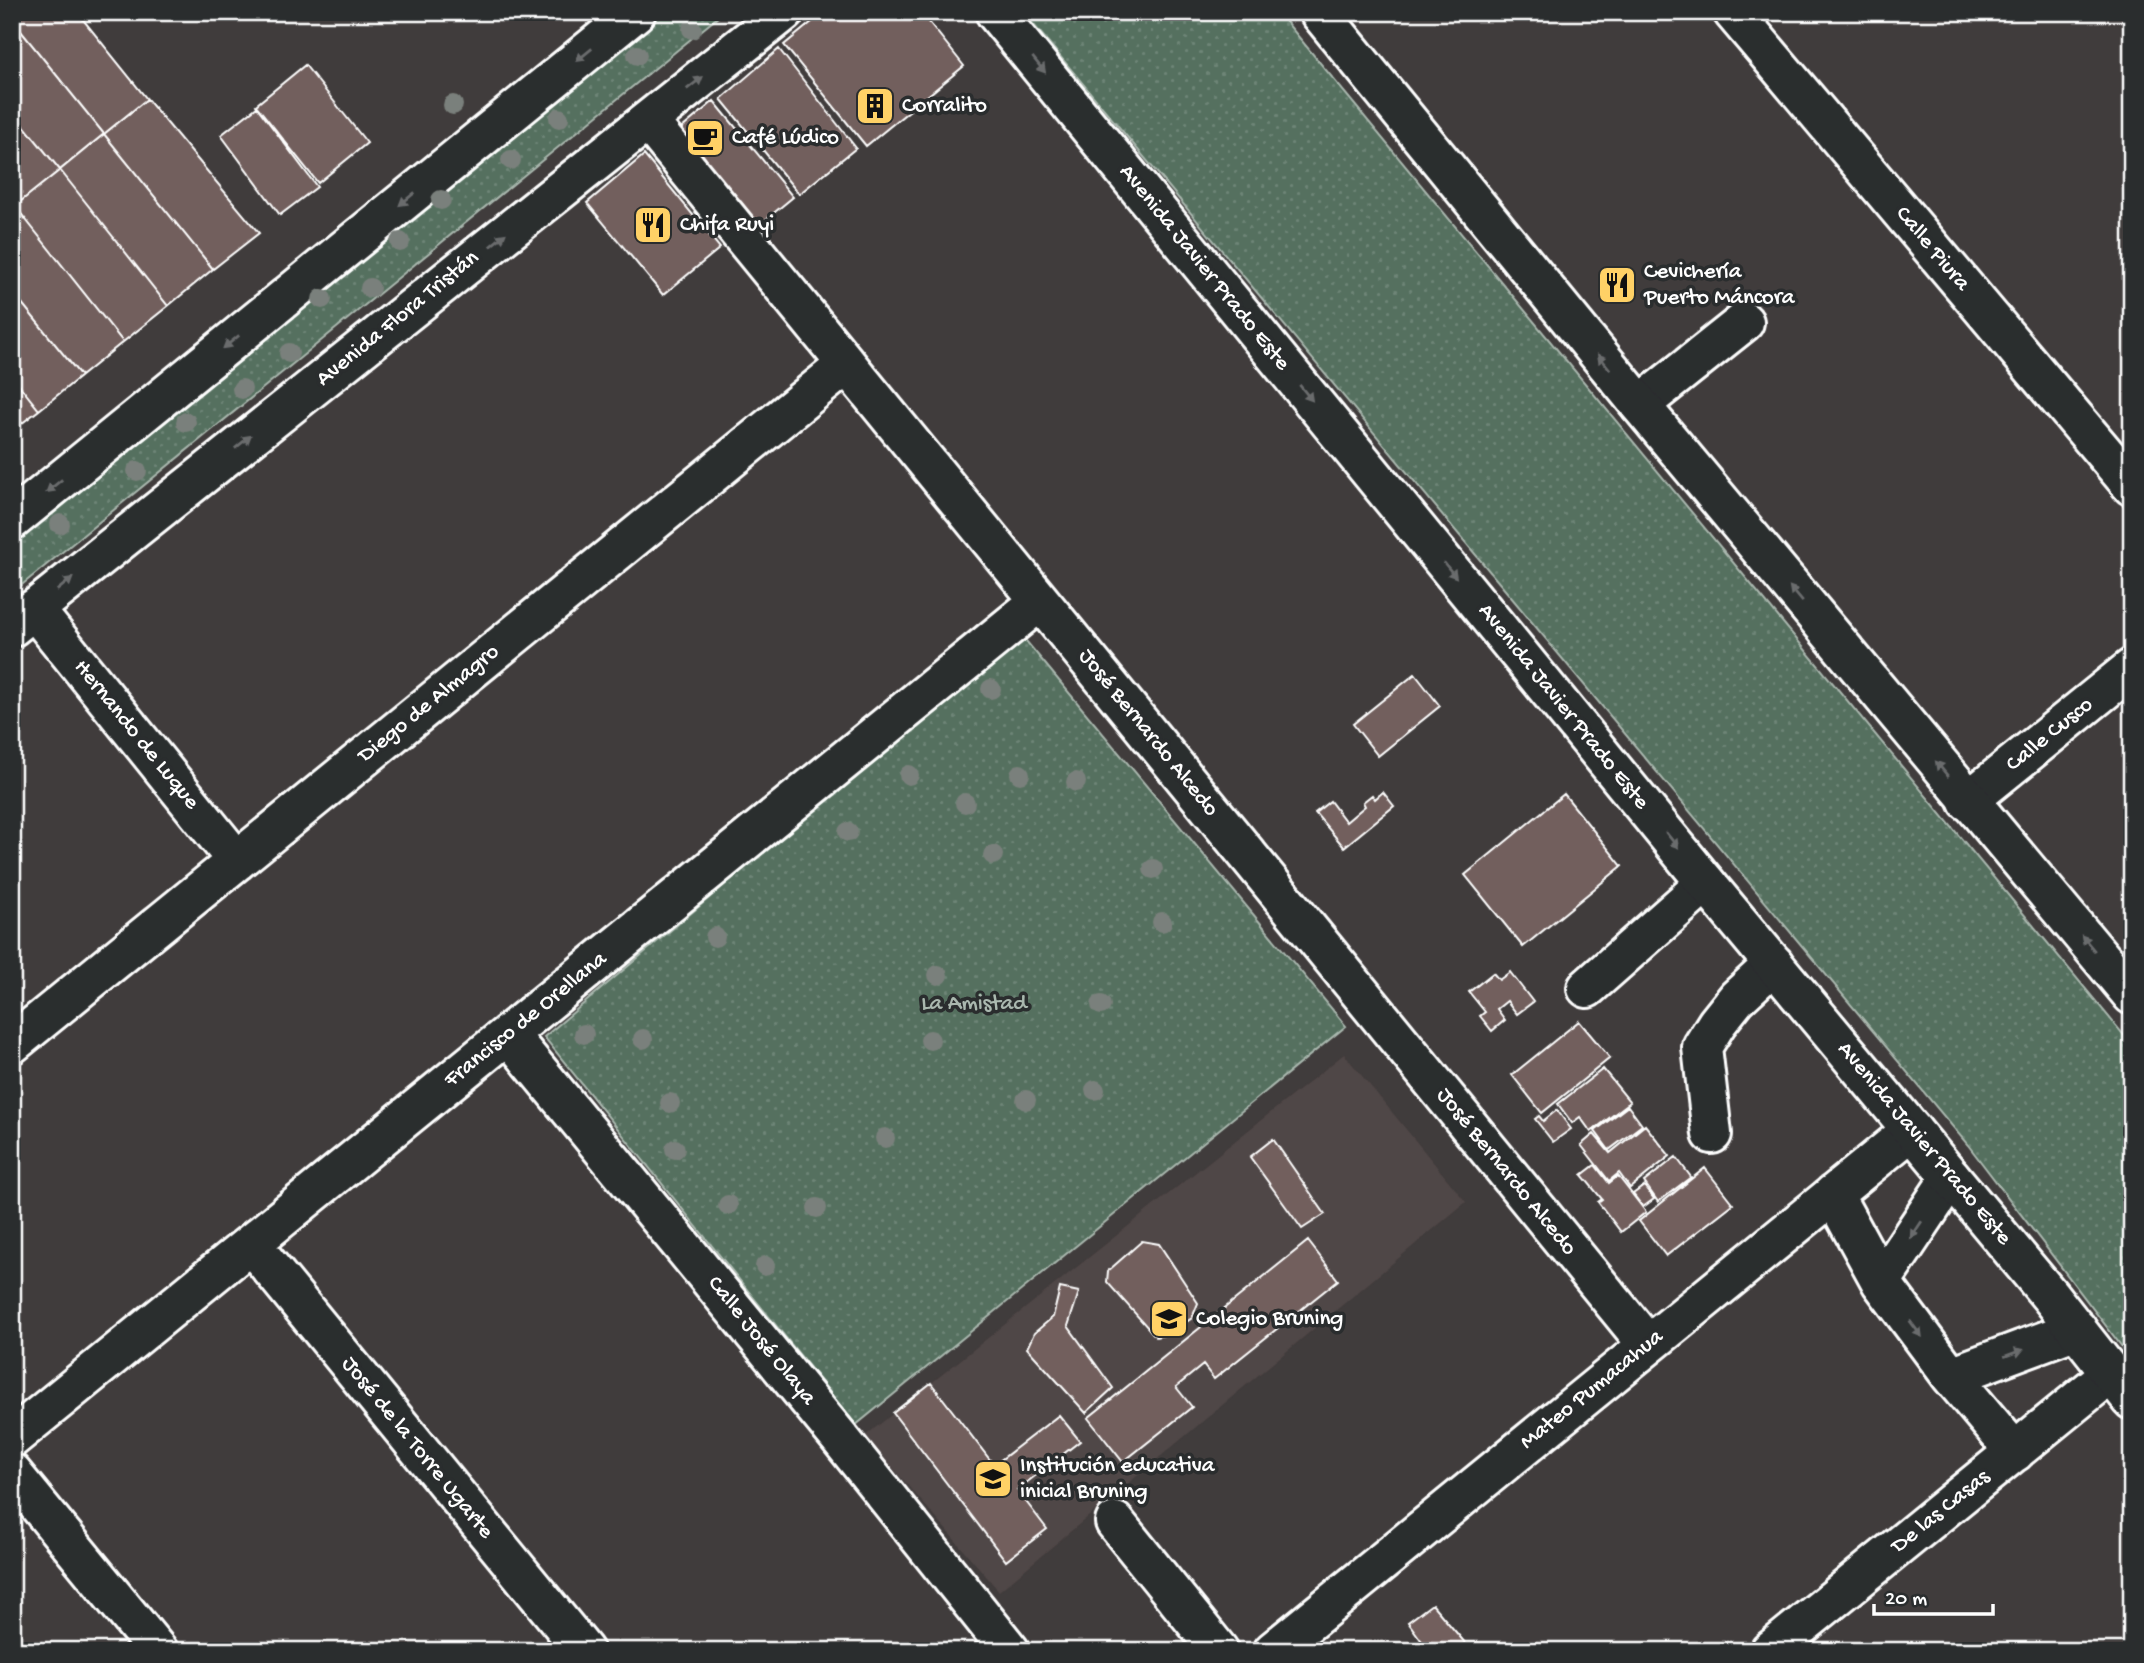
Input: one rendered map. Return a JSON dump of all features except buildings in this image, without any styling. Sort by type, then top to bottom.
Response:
[{"type":"street","points":[[12,520],[636,12]]},
{"type":"street","name":"Avenida Flora Tristán","points":[[23,618],[784,12]]},
{"type":"street","name":"Avenida Javier Prado Este","points":[[996,12],[1706,883],[2122,1386]]},
{"type":"street","points":[[1319,12],[1640,405],[2132,995]]},
{"type":"street","name":"Calle Piura","points":[[1733,12],[2132,486]]},
{"type":"street","name":"José Bernardo Alcedo","points":[[648,121],[1648,1345]]},
{"type":"street","points":[[1640,405],[1744,322]]},
{"type":"street","name":"Diego de Almagro","points":[[12,1044],[846,365]]},
{"type":"street","name":"Francisco de Orellana","points":[[12,1438],[1040,601]]},
{"type":"street","name":"Hernando de Luque","points":[[23,618],[237,861]]},
{"type":"street","name":"Calle Cusco","points":[[1968,801],[2132,668]]},
{"type":"street","points":[[1587,988],[1706,883]]},
{"type":"street","points":[[1712,1134],[1702,1047],[1737,998],[1774,964]]},
{"type":"street","name":"Calle José Olaya","points":[[509,1034],[839,1437],[1010,1651]]},
{"type":"street","name":"Mateo Pumacahua","points":[[1272,1651],[1912,1130]]},
{"type":"street","points":[[1881,1282],[1951,1177]]},
{"type":"street","points":[[1833,1194],[1881,1282],[1951,1376],[2015,1452]]},
{"type":"street","name":"José de la Torre Ugarte","points":[[251,1244],[584,1651]]},
{"type":"street","points":[[1951,1376],[2077,1329]]},
{"type":"street","name":"De las Casas","points":[[1769,1651],[2015,1452],[2122,1386]]},
{"type":"street","points":[[12,1473],[158,1651]]},
{"type":"street","points":[[1115,1522],[1219,1651]]},
{"type":"shaded area","name":"Colegio Bruning","points":[[1344,1054],[1466,1202],[999,1591],[865,1436]]},
{"type":"green space","points":[[650,12],[724,12],[12,593],[12,530]]},
{"type":"green space","points":[[1023,12],[1278,12],[2132,1045],[2132,1360],[1968,1145]]},
{"type":"green space","name":"La Amistad","points":[[1021,635],[1346,1026],[856,1425],[544,1037]]},
{"type":"place","name":"Corralito","points":[[875,106]]},
{"type":"place","name":"Café Lúdico","points":[[705,138]]},
{"type":"place","name":"Chifa Ruyi","points":[[653,225]]},
{"type":"place","name":"Cevichería Puerto Máncora","points":[[1617,285]]},
{"type":"place","name":"Colegio Bruning","points":[[1169,1319]]},
{"type":"place","name":"Institución educativa inicial Bruning","points":[[993,1479]]}]
